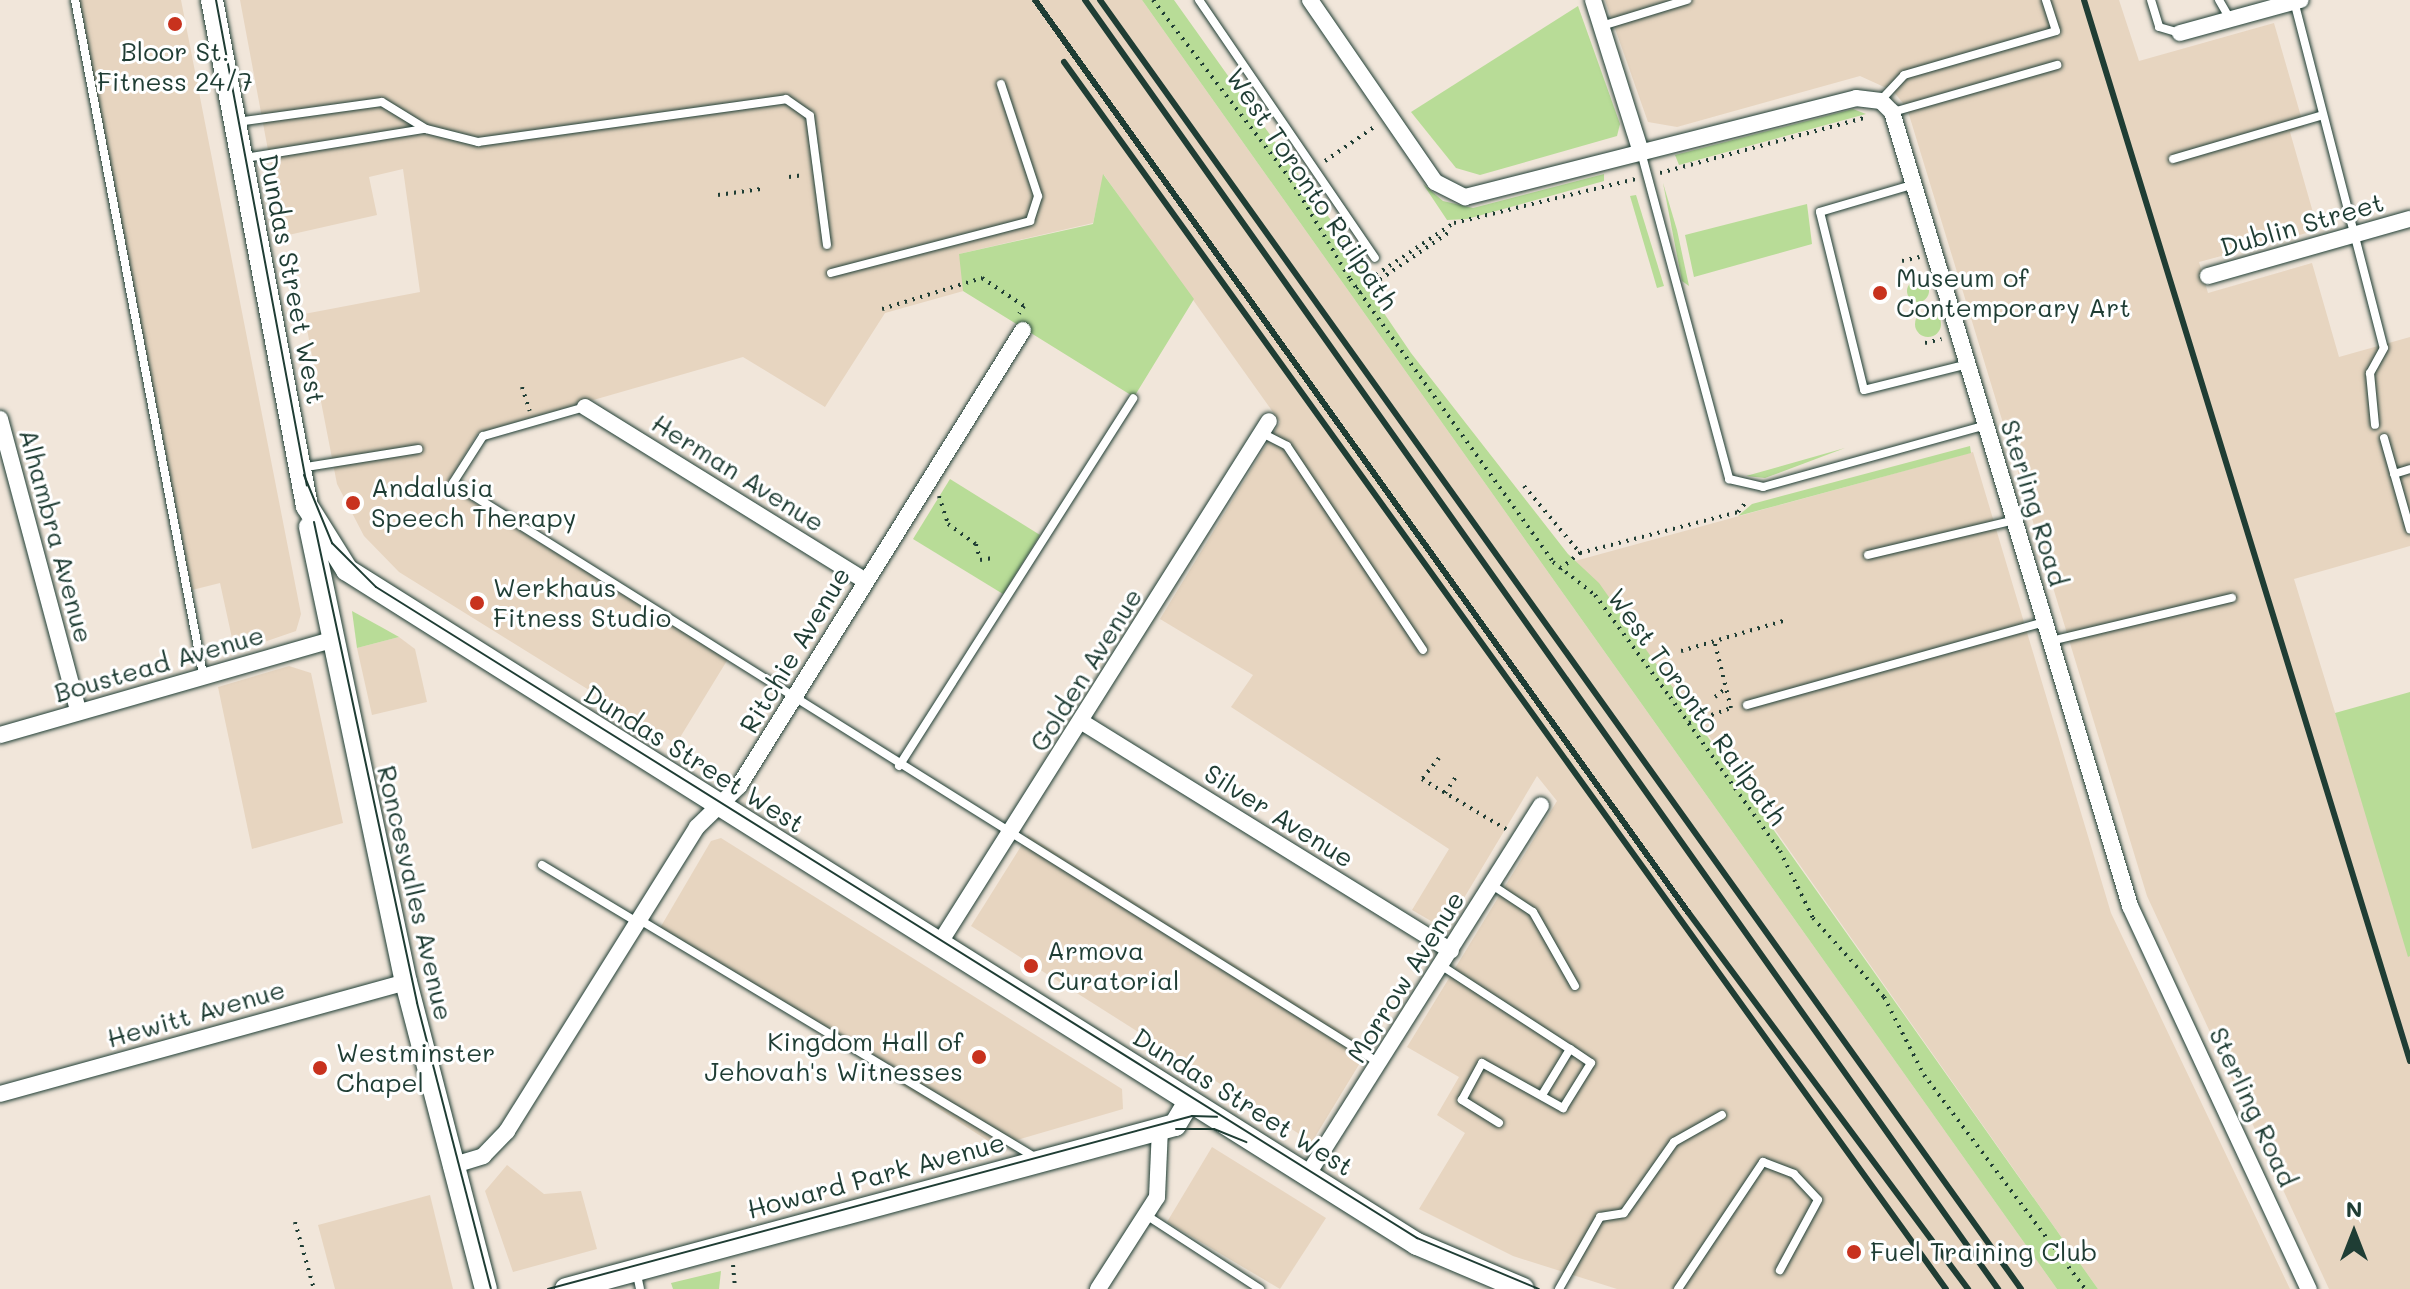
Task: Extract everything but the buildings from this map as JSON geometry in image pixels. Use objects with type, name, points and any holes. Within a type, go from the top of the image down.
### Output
[{"type":"main road","name":"Dundas Street West","points":[[212,0],[307,506],[329,549],[365,586],[1417,1244],[1498,1285],[1523,1289]]},
{"type":"main road","name":"Roncesvalles Avenue","points":[[307,506],[331,640],[406,982],[451,1166],[486,1289]]},
{"type":"main road","name":"Howard Park Avenue","points":[[566,1289],[638,1280],[1041,1161],[1175,1125],[1189,1102]]},
{"type":"street","points":[[1310,0],[1435,182],[1453,193],[1480,196],[1856,98],[1886,107]]},
{"type":"street","points":[[1593,0],[1605,25],[1641,152]]},
{"type":"street","points":[[2180,33],[2297,1]]},
{"type":"street","name":"Sterling Road","points":[[1886,107],[1915,184],[2130,906],[2309,1289]]},
{"type":"street","name":"Dublin Street","points":[[2208,276],[2410,219]]},
{"type":"street","name":"Ritchie Avenue","points":[[451,1166],[495,1148],[639,921],[717,807],[739,786],[1018,327]]},
{"type":"street","name":"Herman Avenue","points":[[585,407],[864,580]]},
{"type":"street","name":"Alhambra Avenue","points":[[0,419],[2,438],[78,711]]},
{"type":"street","name":"Golden Avenue","points":[[939,944],[1082,722],[1265,427]]},
{"type":"street","name":"Boustead Avenue","points":[[0,735],[203,674],[331,640]]},
{"type":"street","name":"Silver Avenue","points":[[1082,722],[1446,958]]},
{"type":"street","name":"Morrow Avenue","points":[[1308,1174],[1541,805]]},
{"type":"street","name":"Hewitt Avenue","points":[[0,1094],[406,982]]},
{"type":"street","points":[[1098,1289],[1159,1190],[1160,1129]]},
{"type":"lane","points":[[75,0],[203,674]]},
{"type":"lane","points":[[1199,0],[1375,258]]},
{"type":"lane","points":[[1605,25],[1653,4],[1687,0]]},
{"type":"lane","points":[[1886,107],[1904,75],[2056,31],[2046,0]]},
{"type":"lane","points":[[2151,0],[2159,27],[2180,33]]},
{"type":"lane","points":[[2219,0],[2230,20]]},
{"type":"lane","points":[[2297,1],[2320,116],[2384,348],[2370,373],[2375,425]]},
{"type":"lane","points":[[1886,107],[2057,65]]},
{"type":"lane","points":[[831,273],[1030,221],[1038,196],[1001,84]]},
{"type":"lane","points":[[234,123],[382,102],[426,129],[478,142],[794,101],[810,116],[827,245]]},
{"type":"lane","points":[[2173,159],[2320,116]]},
{"type":"lane","points":[[241,158],[426,129]]},
{"type":"lane","points":[[1641,152],[1645,177],[1722,461],[1735,483],[1763,487],[1986,425]]},
{"type":"lane","points":[[1915,184],[1820,212],[1864,390],[1968,363]]},
{"type":"lane","points":[[899,766],[1133,398]]},
{"type":"lane","points":[[585,407],[483,436],[453,483],[796,696],[899,766],[1380,1064]]},
{"type":"lane","points":[[1265,427],[1287,446],[1423,650]]},
{"type":"lane","points":[[2384,438],[2410,529]]},
{"type":"lane","points":[[299,468],[418,449]]},
{"type":"lane","points":[[2394,474],[2410,469]]},
{"type":"lane","points":[[1868,555],[2015,520]]},
{"type":"lane","points":[[2051,641],[2232,598]]},
{"type":"lane","points":[[1747,705],[2045,622]]},
{"type":"lane","points":[[542,865],[1041,1161]]},
{"type":"lane","points":[[1492,885],[1533,912],[1575,986]]},
{"type":"lane","points":[[1446,958],[1591,1063],[1563,1108],[1482,1063],[1462,1100],[1499,1123]]},
{"type":"lane","points":[[1542,1095],[1570,1049]]},
{"type":"lane","points":[[1559,1289],[1600,1217],[1624,1213],[1674,1142],[1722,1115]]},
{"type":"lane","points":[[1678,1289],[1763,1162],[1794,1174],[1818,1200],[1780,1270]]},
{"type":"lane","points":[[1146,1215],[1260,1289]]},
{"type":"path","name":"West Toronto Railpath","points":[[1153,0],[1291,180],[1358,291],[1560,569],[1595,595],[1689,723],[1780,851],[1813,918],[1884,997],[1924,1075],[2085,1289]]},
{"type":"path","points":[[1358,291],[1454,223],[1645,177],[1869,117]]},
{"type":"path","points":[[1314,169],[1379,124]]},
{"type":"path","points":[[789,177],[806,175]]},
{"type":"path","points":[[718,195],[761,189]]},
{"type":"path","points":[[1358,291],[1451,231]]},
{"type":"path","points":[[1902,261],[1921,257]]},
{"type":"path","points":[[882,309],[982,278],[1024,306],[1018,327]]},
{"type":"path","points":[[1915,308],[1933,303]]},
{"type":"path","points":[[1925,343],[1942,339]]},
{"type":"path","points":[[522,387],[530,410]]},
{"type":"path","points":[[1524,486],[1580,553]]},
{"type":"path","points":[[937,495],[948,524],[976,544],[980,560],[993,558]]},
{"type":"path","points":[[1560,569],[1580,553],[1738,512],[1746,502]]},
{"type":"path","points":[[1681,651],[1786,620]]},
{"type":"path","points":[[1689,723],[1731,708],[1714,640]]},
{"type":"path","points":[[1715,697],[1725,689]]},
{"type":"path","points":[[1439,758],[1422,779],[1509,831]]},
{"type":"path","points":[[1445,793],[1457,775]]},
{"type":"path","points":[[295,1222],[314,1289]]},
{"type":"path","points":[[732,1263],[735,1289]]},
{"type":"shaded area","points":[[78,0],[181,0],[301,614],[296,631],[235,652],[220,583],[192,590]]},
{"type":"shaded area","points":[[240,0],[1142,0],[2057,1289],[1617,1289],[1513,1256],[1419,1209],[1465,1133],[1437,1115],[1459,1077],[1407,1047],[1557,801],[1537,776],[1449,923],[1438,925],[1412,910],[1449,849],[1231,707],[1253,675],[1160,619],[1280,422],[1104,175],[1093,223],[959,254],[967,290],[885,313],[825,407],[743,357],[478,433],[446,485],[728,659],[676,744],[399,572],[364,536],[337,484],[304,314],[420,292],[403,169],[369,177],[377,215],[284,236]]},
{"type":"shaded area","points":[[1605,0],[2119,0],[2139,61],[2274,23],[2304,127],[2290,132],[2318,230],[2199,262],[2208,293],[2312,263],[2339,357],[2410,337],[2410,546],[2294,579],[2410,956],[2410,1289],[2329,1289],[2147,896],[1907,108],[1893,91],[1860,76],[1677,127],[1648,122]]},
{"type":"shaded area","points":[[1973,452],[2111,913],[2290,1289],[2098,1289],[1693,713],[1575,561]]},
{"type":"shaded area","points":[[399,637],[415,649],[427,702],[372,715],[357,648]]},
{"type":"shaded area","points":[[289,666],[311,673],[343,823],[252,849],[218,687]]},
{"type":"shaded area","points":[[1028,835],[1369,1048],[1312,1142],[971,926]]},
{"type":"shaded area","points":[[721,838],[1122,1089],[1123,1109],[996,1146],[660,928],[711,841]]},
{"type":"shaded area","points":[[1212,1147],[1326,1218],[1280,1289],[1167,1222]]},
{"type":"shaded area","points":[[507,1165],[544,1194],[581,1191],[597,1249],[513,1272],[485,1191]]},
{"type":"shaded area","points":[[430,1195],[453,1289],[335,1289],[318,1225]]},
{"type":"green space","points":[[1142,0],[1174,0],[1365,268],[1371,294],[1411,353],[1568,554],[1599,583],[2098,1289],[2057,1289]]},
{"type":"green space","points":[[1578,6],[1620,124],[1617,136],[1480,175],[1456,168],[1411,112]]},
{"type":"green space","points":[[1853,109],[1866,114],[1679,165],[1675,155]]},
{"type":"green space","points":[[1103,174],[1194,299],[1134,397],[963,291],[959,254],[1093,224]]},
{"type":"green space","points":[[1604,174],[1604,181],[1467,219],[1447,220],[1423,184],[1443,201],[1473,208]]},
{"type":"green space","points":[[1663,183],[1677,230],[1689,286],[1682,281]]},
{"type":"green space","points":[[1636,195],[1664,286],[1657,288],[1630,196]]},
{"type":"green space","points":[[1807,204],[1812,244],[1694,277],[1685,235]]},
{"type":"green space","points":[[1918,280],[1926,283],[1929,291],[1926,299],[1918,302],[1910,299],[1907,291],[1910,283]]},
{"type":"green space","points":[[1928,311],[1937,315],[1941,324],[1937,333],[1928,337],[1919,333],[1915,324],[1919,315]]},
{"type":"green space","points":[[1970,446],[1971,453],[1738,516],[1752,504]]},
{"type":"green space","points":[[1845,448],[1765,478],[1746,476]]},
{"type":"green space","points":[[950,479],[1040,535],[1003,594],[913,539]]},
{"type":"green space","points":[[352,611],[383,628],[399,637],[357,648]]},
{"type":"green space","points":[[2410,692],[2410,956],[2408,957],[2335,713]]},
{"type":"green space","points":[[721,1271],[719,1289],[673,1289],[671,1283]]},
{"type":"tram line","points":[[216,0],[307,486]]},
{"type":"tram line","points":[[304,475],[332,543],[376,587],[1417,1238],[1539,1289]]},
{"type":"tram line","points":[[314,522],[417,1003],[491,1289]]},
{"type":"tram line","points":[[548,1289],[1192,1116],[1217,1117]]},
{"type":"tram line","points":[[1176,1129],[1214,1129],[1246,1142]]},
{"type":"railway","points":[[1035,0],[1688,912],[1968,1289]]},
{"type":"railway","points":[[1085,0],[1998,1289]]},
{"type":"railway","points":[[1100,0],[2021,1289]]},
{"type":"railway","points":[[2084,0],[2410,1061]]},
{"type":"railway","points":[[1064,62],[1946,1289]]},
{"type":"place","name":"Bloor St. Fitness 24/7","points":[[175,24]]},
{"type":"place","name":"Museum of Contemporary Art","points":[[1880,293]]},
{"type":"place","name":"Andalusia Speech Therapy","points":[[353,503]]},
{"type":"place","name":"Werkhaus Fitness Studio","points":[[477,603]]},
{"type":"place","name":"Armova Curatorial","points":[[1031,966]]},
{"type":"place","name":"Kingdom Hall of Jehovah's Witnesses","points":[[979,1057]]},
{"type":"place","name":"Westminster Chapel","points":[[320,1068]]},
{"type":"place","name":"Fuel Training Club","points":[[1854,1252]]}]
